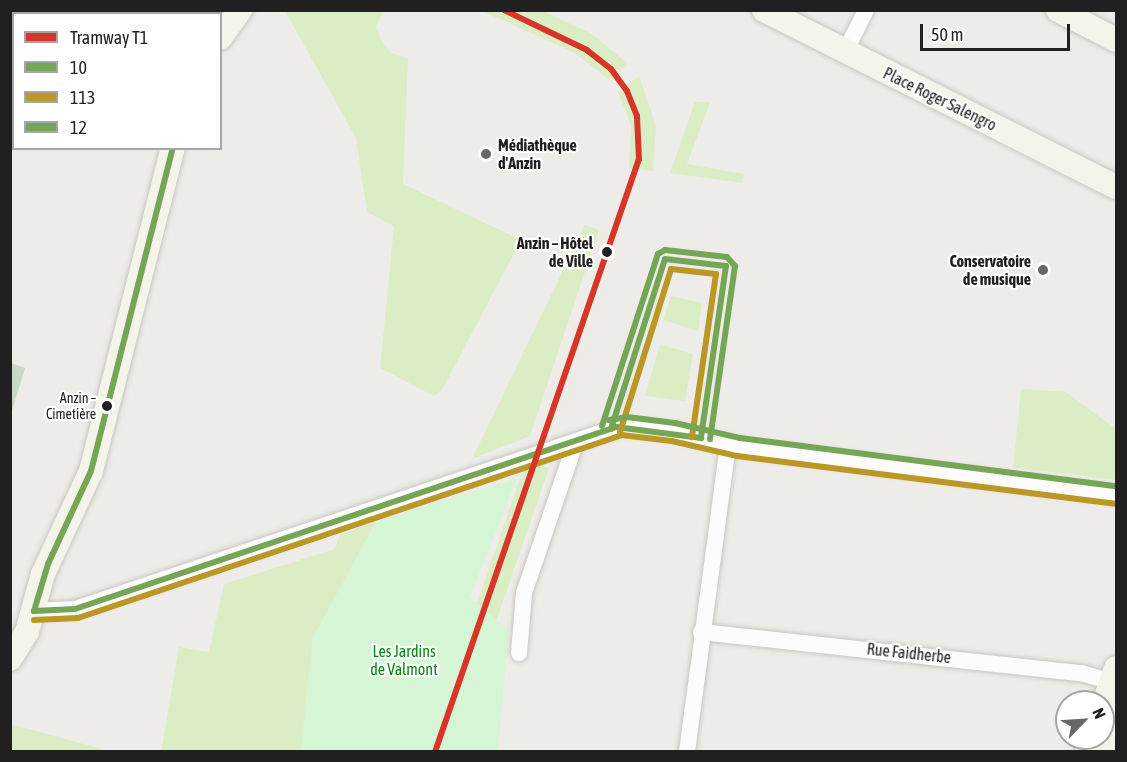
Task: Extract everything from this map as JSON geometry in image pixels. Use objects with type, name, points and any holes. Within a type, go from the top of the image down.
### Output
[{"type":"street","points":[[222,35],[240,10]]},
{"type":"street","name":"Place Roger Salengro","points":[[764,10],[1116,187]]},
{"type":"street","points":[[845,52],[866,10]]},
{"type":"street","points":[[1059,11],[1116,40]]},
{"type":"street","points":[[10,659],[34,610],[48,564],[75,511],[91,471],[172,150]]},
{"type":"street","points":[[34,610],[75,609],[576,441],[627,426],[674,432],[728,446],[1116,495]]},
{"type":"street","points":[[519,653],[524,593],[576,441]]},
{"type":"street","points":[[687,752],[701,632],[728,446]]},
{"type":"street","name":"Rue Faidherbe","points":[[701,632],[1115,678]]},
{"type":"street","points":[[1105,752],[1116,720]]},
{"type":"green space","points":[[285,11],[383,11],[376,27],[382,42],[390,52],[408,59],[403,184],[521,240],[442,390],[434,396],[380,368],[394,226],[367,212],[356,138]]},
{"type":"green space","points":[[482,11],[543,11],[592,34],[628,64],[609,80],[575,53]]},
{"type":"green space","points":[[639,76],[656,125],[653,171],[629,168],[631,125],[618,92]]},
{"type":"green space","points":[[695,102],[710,102],[687,164],[744,174],[743,183],[670,173]]},
{"type":"green space","points":[[585,225],[599,230],[530,436],[472,459]]},
{"type":"green space","points":[[671,296],[702,303],[698,331],[663,320]]},
{"type":"green space","points":[[660,344],[693,354],[685,401],[645,396]]},
{"type":"green space","points":[[10,363],[25,368],[11,414]]},
{"type":"green space","points":[[1021,389],[1066,392],[1116,429],[1116,480],[1013,467]]},
{"type":"green space","points":[[526,460],[549,468],[458,732],[435,724]]},
{"type":"green space","name":"Les Jardins de Valmont","points":[[517,478],[470,597],[509,630],[498,751],[301,751],[313,638],[376,522]]},
{"type":"green space","points":[[376,522],[313,638],[301,751],[161,752],[179,647],[209,652],[224,584],[335,549],[340,535]]},
{"type":"green space","points":[[11,724],[109,751],[11,751]]},
{"type":"tram line","name":"T1","points":[[435,752],[639,159],[637,116],[627,91],[611,69],[587,50],[504,10]]},
{"type":"transit line","name":"10","points":[[34,611],[48,564],[91,471],[172,150]]},
{"type":"transit line","name":"12","points":[[602,426],[658,254],[665,250],[727,257],[735,266],[710,439]]},
{"type":"transit line","name":"10","points":[[611,429],[665,259],[726,266],[701,438]]},
{"type":"transit line","name":"113","points":[[620,432],[671,269],[716,274],[692,437]]},
{"type":"transit line","name":"12","points":[[609,420],[627,417],[675,423],[740,438],[1116,486]]},
{"type":"transit line","name":"10","points":[[34,611],[75,609],[616,427],[701,438]]},
{"type":"transit line","name":"113","points":[[34,620],[78,618],[622,435],[672,441],[737,456],[1115,504]]},
{"type":"place","name":"Médiathèque d'Anzin","points":[[486,154]]},
{"type":"place","name":"Anzin – Hôtel de Ville","points":[[607,252]]},
{"type":"place","name":"Conservatoire de musique","points":[[1043,270]]},
{"type":"place","name":"Anzin – Cimetière","points":[[107,406]]}]
